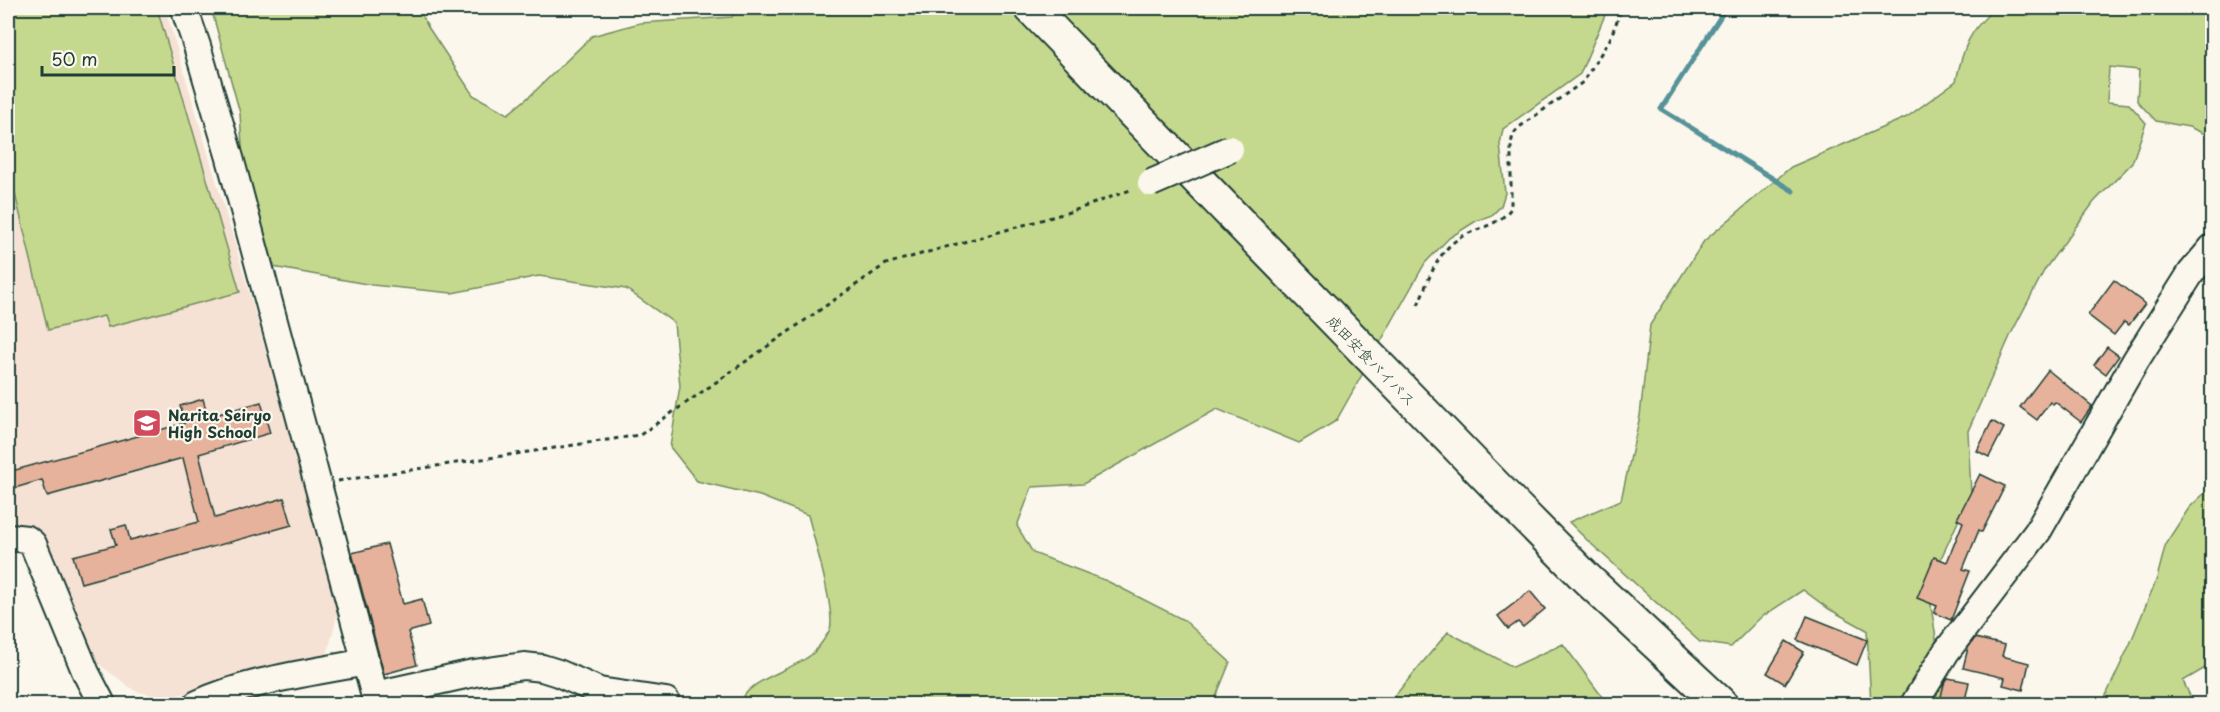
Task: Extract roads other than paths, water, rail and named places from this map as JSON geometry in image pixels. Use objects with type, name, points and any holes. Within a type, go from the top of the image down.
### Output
[{"type":"main road","name":"成田安食バイパス","points":[[1031,8],[1524,515],[1721,705]]},
{"type":"street","points":[[184,8],[230,158],[376,700],[474,673],[524,666],[558,673],[599,691],[666,701]]},
{"type":"street","points":[[1151,183],[1230,149]]},
{"type":"street","points":[[1914,705],[1946,652],[2038,531],[2136,360],[2192,273],[2212,248]]},
{"type":"street","points":[[8,537],[27,539],[33,544],[86,673],[102,705]]},
{"type":"street","points":[[197,705],[215,696],[261,682],[366,662]]},
{"type":"waterway","points":[[1726,8],[1661,109],[1793,191]]},
{"type":"place","name":"Narita Seiryo High School","points":[[147,423]]}]
